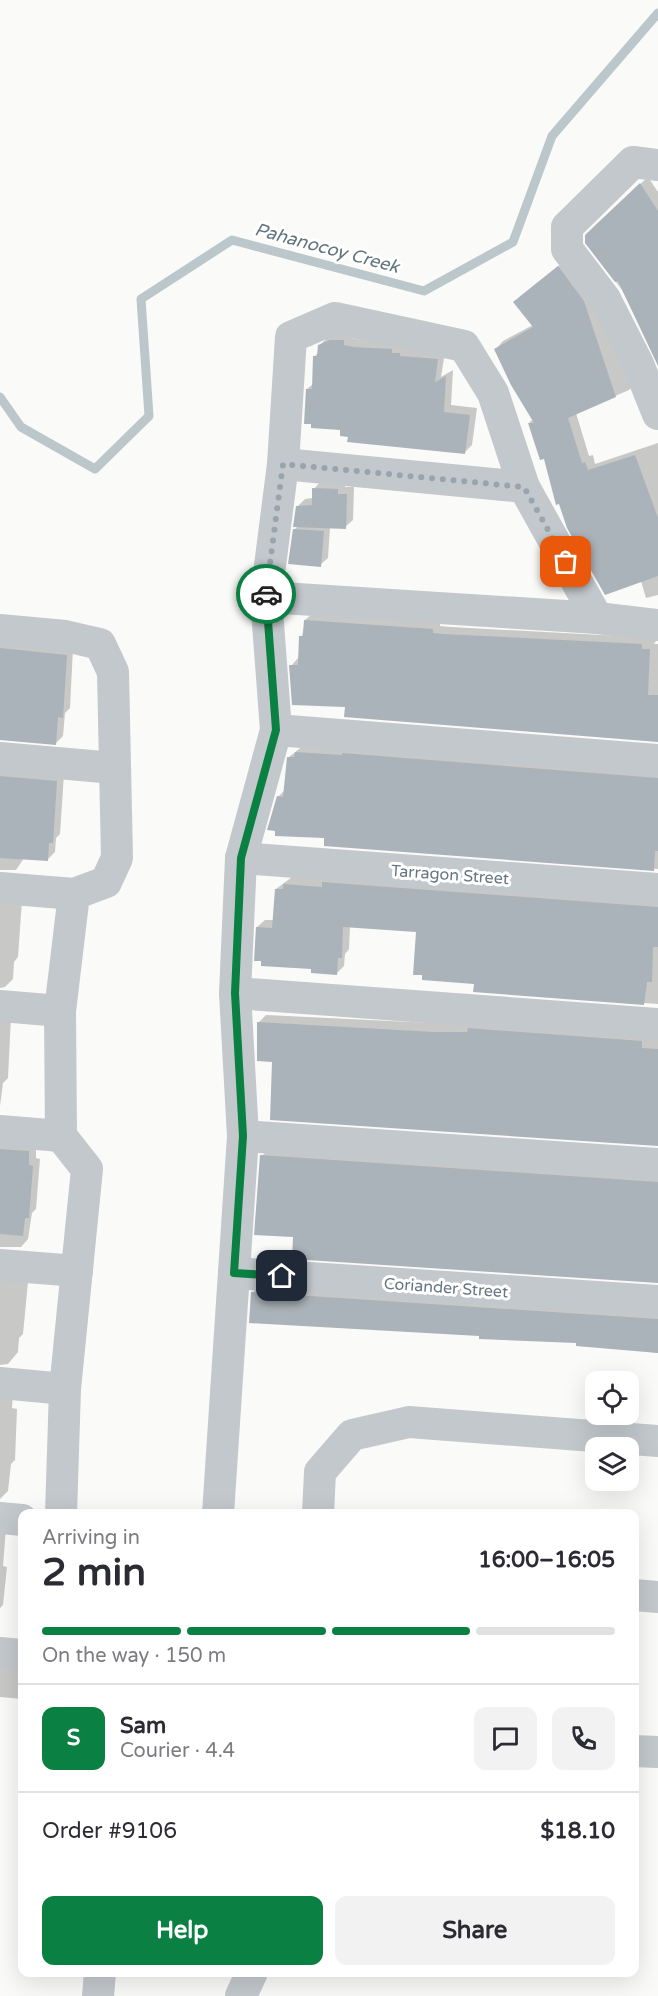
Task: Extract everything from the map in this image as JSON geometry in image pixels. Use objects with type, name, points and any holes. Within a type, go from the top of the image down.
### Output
[{"type":"street","points":[[658,165],[633,162],[567,227],[567,249],[605,298],[638,364],[658,414]]},
{"type":"street","points":[[218,1509],[243,1136],[235,993],[241,858],[276,730],[266,597],[283,464],[291,337],[335,318],[464,346],[493,393],[524,487],[597,618]]},
{"type":"street","points":[[283,464],[524,487]]},
{"type":"street","points":[[266,597],[597,618],[658,625]]},
{"type":"street","points":[[0,630],[65,636],[100,644],[113,672],[117,858],[106,882],[74,894],[0,888]]},
{"type":"street","points":[[276,730],[658,760]]},
{"type":"street","points":[[0,758],[114,768]]},
{"type":"street","name":"Tarragon Street","points":[[241,858],[658,890]]},
{"type":"street","points":[[61,1509],[65,1389],[87,1169],[61,1136],[60,1011],[74,894]]},
{"type":"street","points":[[235,993],[658,1024]]},
{"type":"street","points":[[0,1006],[60,1011]]},
{"type":"street","points":[[0,1131],[61,1136]]},
{"type":"street","points":[[243,1136],[658,1164]]},
{"type":"street","points":[[0,1265],[77,1271]]},
{"type":"street","name":"Coriander Street","points":[[234,1273],[658,1300]]},
{"type":"street","points":[[0,1383],[65,1389]]},
{"type":"street","points":[[318,1509],[320,1472],[352,1435],[409,1422],[658,1441]]},
{"type":"street","points":[[0,1518],[18,1520]]},
{"type":"street","points":[[639,1595],[658,1597]]},
{"type":"street","points":[[0,1653],[18,1655]]},
{"type":"street","points":[[639,1751],[658,1752]]},
{"type":"street","points":[[98,1996],[100,1977]]},
{"type":"street","points":[[241,1996],[250,1977]]},
{"type":"building","points":[[640,183],[658,211],[658,366],[618,281],[615,282],[585,243],[585,235]]},
{"type":"building","points":[[558,266],[584,301],[616,397],[568,418],[582,463],[585,462],[588,470],[635,455],[658,518],[658,576],[605,595],[567,528],[559,504],[556,505],[544,459],[540,460],[528,423],[534,423],[511,385],[494,349],[533,327],[513,302]]},
{"type":"building","points":[[330,340],[344,340],[344,345],[353,347],[392,349],[392,353],[400,353],[400,356],[438,359],[435,382],[446,376],[444,412],[470,415],[465,454],[347,442],[348,437],[340,436],[340,430],[311,428],[311,424],[304,424],[306,389],[312,389],[313,356],[317,356],[318,345]]},
{"type":"building","points":[[312,488],[338,489],[338,494],[347,494],[346,529],[293,527],[296,506],[312,505]]},
{"type":"building","points":[[293,529],[324,531],[321,567],[288,564]]},
{"type":"building","points":[[304,620],[433,629],[433,633],[443,634],[642,644],[642,649],[650,649],[648,695],[658,695],[658,742],[344,717],[345,707],[292,705],[289,665],[298,665],[299,636],[303,636]]},
{"type":"building","points":[[0,648],[67,655],[63,718],[58,717],[56,745],[0,740]]},
{"type":"building","points":[[295,752],[342,755],[342,753],[658,778],[658,851],[655,851],[654,871],[324,846],[324,838],[275,836],[275,831],[267,830],[277,796],[283,797],[287,757],[294,757]]},
{"type":"building","points":[[0,776],[57,781],[53,843],[49,843],[48,861],[0,858]]},
{"type":"building","points":[[322,882],[658,907],[658,947],[653,947],[652,982],[647,982],[644,1005],[473,992],[474,984],[422,980],[422,975],[413,975],[416,932],[343,927],[342,958],[338,958],[337,975],[311,973],[311,969],[261,966],[261,961],[254,961],[256,927],[272,928],[275,889],[283,889],[283,884],[322,887]]},
{"type":"building","points":[[257,1022],[434,1032],[467,1032],[468,1028],[642,1041],[642,1048],[658,1049],[658,1146],[270,1120],[272,1062],[257,1061]]},
{"type":"building","points":[[0,1149],[29,1151],[29,1165],[33,1166],[29,1218],[25,1218],[23,1236],[0,1234]]},
{"type":"building","points":[[260,1155],[658,1182],[658,1283],[292,1259],[293,1237],[254,1235]]},
{"type":"building","points":[[251,1292],[658,1319],[658,1353],[576,1346],[576,1343],[479,1339],[479,1336],[249,1323]]},
{"type":"waterway","name":"Pahanocoy Creek","points":[[0,397],[21,427],[95,469],[149,416],[141,299],[232,240],[424,291],[513,242],[552,136],[658,13]]},
{"type":"way so far","points":[[266,594],[283,464],[524,487],[566,562]]},
{"type":"route","points":[[266,594],[276,730],[241,858],[235,993],[243,1136],[234,1273],[282,1276]]}]
